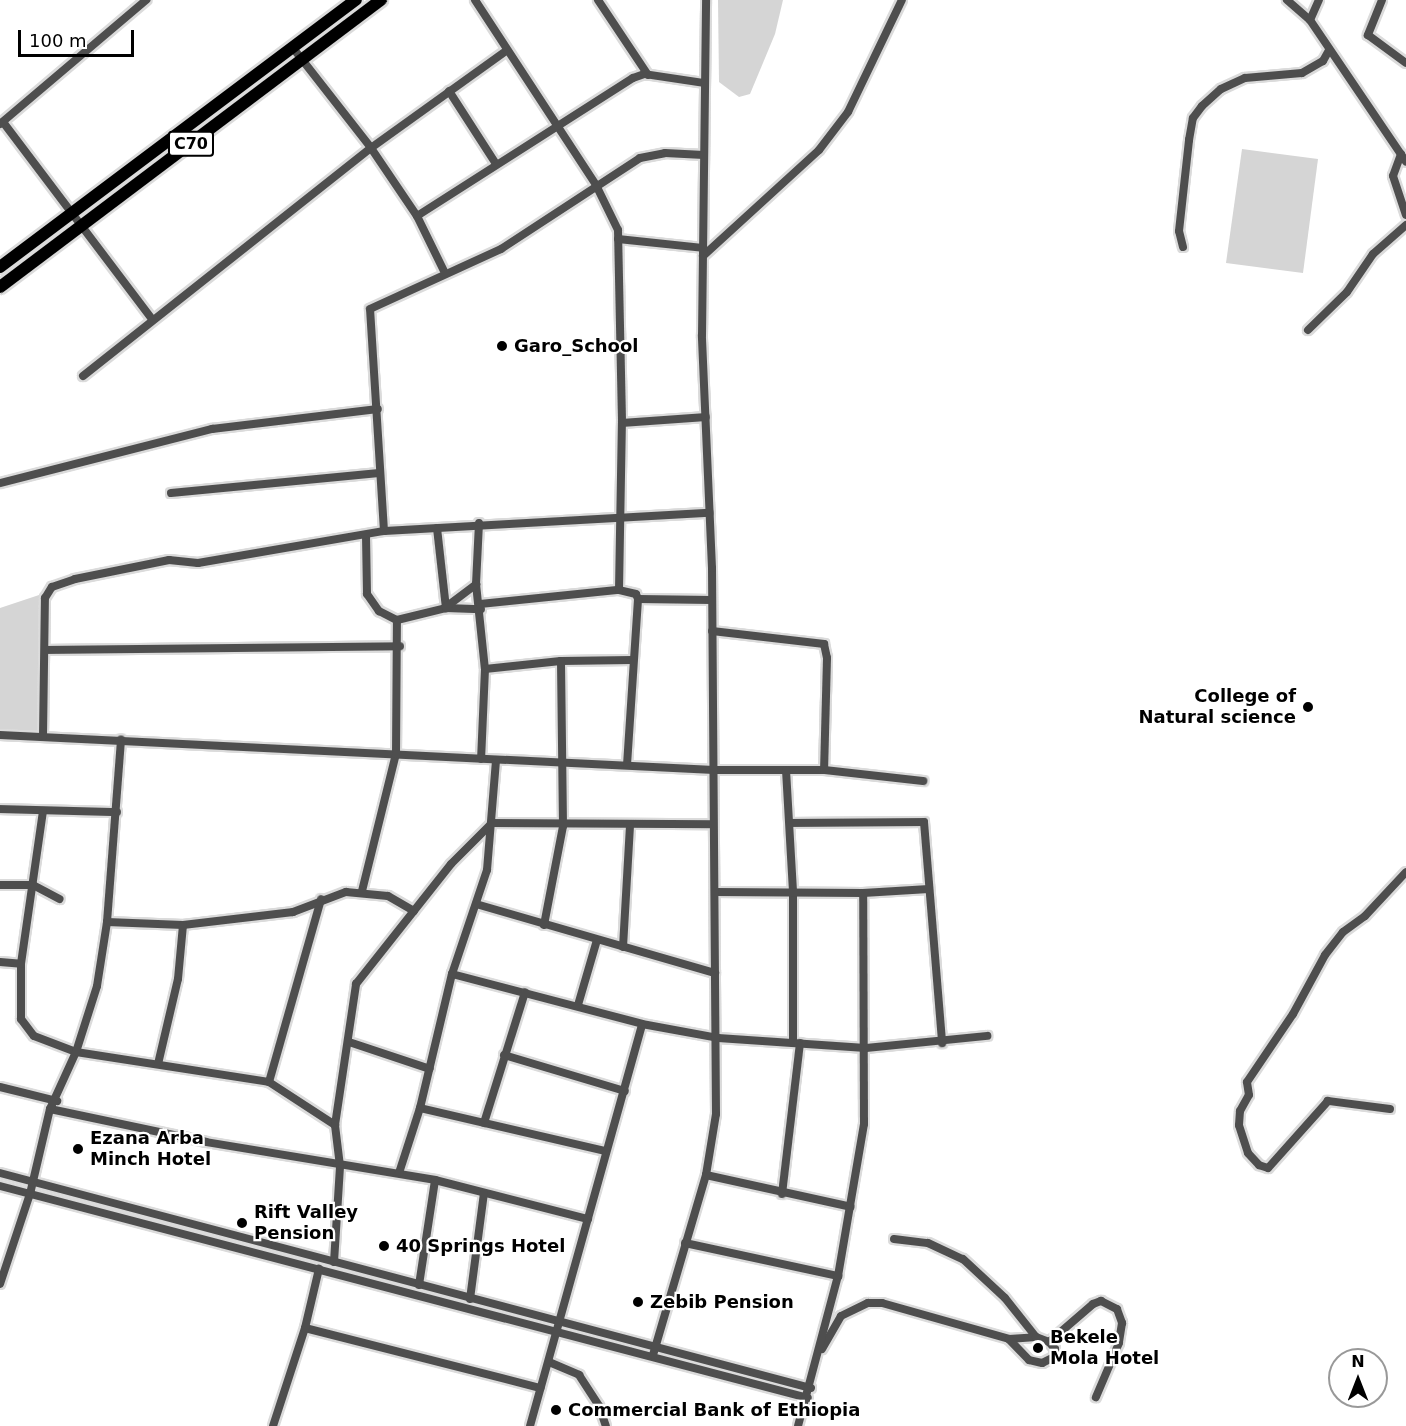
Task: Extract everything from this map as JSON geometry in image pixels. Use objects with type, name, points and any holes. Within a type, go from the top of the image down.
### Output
[{"type":"highway","name":"C70","points":[[0,267],[356,0]]},
{"type":"highway","name":"C70","points":[[0,287],[381,0]]},
{"type":"street","points":[[146,0],[1,123],[153,320]]},
{"type":"street","points":[[475,0],[506,51],[596,185],[618,239],[622,423],[618,517],[619,590]]},
{"type":"street","points":[[598,0],[648,75]]},
{"type":"street","points":[[653,1355],[706,1174],[716,1114],[718,1038],[712,824],[714,770],[712,600],[703,252],[706,0]]},
{"type":"street","points":[[618,239],[703,252],[736,230],[819,150],[848,112],[902,0]]},
{"type":"street","points":[[1287,0],[1310,20],[1403,158],[1393,176],[1406,215]]},
{"type":"street","points":[[1310,20],[1319,0]]},
{"type":"street","points":[[1382,0],[1368,36],[1406,63]]},
{"type":"street","points":[[293,48],[371,148],[417,216],[444,271]]},
{"type":"street","points":[[1183,247],[1179,231],[1188,140],[1193,118],[1202,106],[1221,89],[1245,78],[1302,73],[1323,60],[1329,50]]},
{"type":"street","points":[[83,376],[371,148],[506,51]]},
{"type":"street","points":[[417,216],[633,78],[648,75],[704,83]]},
{"type":"street","points":[[449,92],[496,164]]},
{"type":"street","points":[[384,531],[370,309],[444,271],[472,264],[501,249],[596,185],[653,154],[704,155]]},
{"type":"street","points":[[1308,330],[1347,292],[1373,254],[1406,225]]},
{"type":"street","points":[[0,483],[212,429],[378,409]]},
{"type":"street","points":[[622,423],[706,417]]},
{"type":"street","points":[[171,494],[379,473]]},
{"type":"street","points":[[43,736],[45,598],[52,587],[75,579],[169,560],[198,563],[366,536],[384,531],[478,523],[710,513]]},
{"type":"street","points":[[478,523],[476,584],[481,606],[484,669],[481,759]]},
{"type":"street","points":[[437,528],[446,608]]},
{"type":"street","points":[[366,536],[367,594],[379,610],[397,620],[446,608],[619,590],[636,594],[638,599],[632,660],[627,765]]},
{"type":"street","points":[[446,608],[476,584]]},
{"type":"street","points":[[638,599],[712,600]]},
{"type":"street","points":[[362,891],[396,754],[400,646],[397,620]]},
{"type":"street","points":[[712,631],[824,644],[827,658],[824,770]]},
{"type":"street","points":[[46,650],[400,646]]},
{"type":"street","points":[[484,669],[561,661],[632,660]]},
{"type":"street","points":[[544,925],[563,826],[561,661]]},
{"type":"street","points":[[0,735],[714,770],[824,770],[923,781]]},
{"type":"street","points":[[0,1284],[30,1194],[50,1109],[57,1101],[76,1052],[97,986],[107,922],[121,740]]},
{"type":"street","points":[[399,1173],[420,1108],[452,974],[487,870],[496,760]]},
{"type":"street","points":[[782,1194],[796,1043],[793,893],[786,770]]},
{"type":"street","points":[[0,809],[117,812]]},
{"type":"street","points":[[43,811],[21,964],[21,1019],[34,1036],[76,1052],[269,1083],[335,1125]]},
{"type":"street","points":[[790,823],[924,822],[942,1043]]},
{"type":"street","points":[[334,1262],[340,1166],[335,1125],[359,978],[451,864],[492,823],[563,826],[712,824]]},
{"type":"street","points":[[623,947],[630,825]]},
{"type":"street","points":[[1390,1109],[1328,1101],[1268,1168],[1259,1165],[1248,1153],[1239,1125],[1240,1111],[1249,1095],[1247,1082],[1293,1014],[1325,955],[1343,932],[1365,916],[1406,872]]},
{"type":"street","points":[[0,885],[33,885],[59,899]]},
{"type":"street","points":[[715,892],[863,893],[929,889]]},
{"type":"street","points":[[107,922],[183,925],[293,912],[321,899],[362,891],[388,896],[414,911]]},
{"type":"street","points":[[798,1426],[811,1388],[816,1359],[838,1276],[864,1124],[866,1048],[863,893]]},
{"type":"street","points":[[269,1083],[321,899]]},
{"type":"street","points":[[476,904],[715,973]]},
{"type":"street","points":[[158,1064],[178,979],[183,925]]},
{"type":"street","points":[[579,1005],[597,940]]},
{"type":"street","points":[[0,962],[21,964]]},
{"type":"street","points":[[452,974],[579,1005],[642,1024],[718,1038],[866,1048],[942,1043],[987,1036]]},
{"type":"street","points":[[484,1123],[525,992]]},
{"type":"street","points":[[530,1426],[560,1327],[605,1151],[625,1091],[642,1024]]},
{"type":"street","points":[[349,1042],[430,1069]]},
{"type":"street","points":[[504,1054],[625,1091]]},
{"type":"street","points":[[0,1087],[57,1101]]},
{"type":"street","points":[[420,1108],[605,1151]]},
{"type":"street","points":[[50,1109],[340,1166],[435,1180],[588,1219]]},
{"type":"street","points":[[0,1173],[470,1299],[653,1355],[808,1398]]},
{"type":"street","points":[[706,1174],[782,1194],[851,1207]]},
{"type":"street","points":[[418,1285],[435,1180]]},
{"type":"street","points":[[0,1186],[319,1269],[560,1327],[655,1346],[811,1388]]},
{"type":"street","points":[[470,1299],[484,1193]]},
{"type":"street","points":[[894,1239],[928,1243],[963,1259],[1005,1298],[1036,1337]]},
{"type":"street","points":[[685,1243],[838,1276]]},
{"type":"street","points":[[273,1426],[305,1328],[319,1269]]},
{"type":"street","points":[[1049,1342],[1093,1304],[1101,1301],[1117,1308],[1122,1323],[1119,1343],[1096,1397]]},
{"type":"street","points":[[816,1359],[841,1316],[868,1303],[936,1316],[1009,1339],[1036,1337],[1049,1342],[1055,1349],[1054,1357],[1042,1363],[1029,1360],[1009,1339]]},
{"type":"street","points":[[305,1328],[540,1388]]},
{"type":"street","points":[[549,1362],[579,1375],[599,1406],[606,1426]]},
{"type":"shaded area","points":[[718,0],[783,0],[775,34],[750,94],[739,97],[719,82]]},
{"type":"shaded area","points":[[1242,149],[1318,159],[1303,273],[1226,263]]},
{"type":"shaded area","points":[[42,594],[49,609],[41,736],[0,735],[0,608]]},
{"type":"place","name":"Garo_School","points":[[502,346]]},
{"type":"place","name":"College of Natural science","points":[[1308,707]]},
{"type":"place","name":"Ezana Arba Minch Hotel","points":[[78,1149]]},
{"type":"place","name":"Rift Valley Pension","points":[[242,1223]]},
{"type":"place","name":"40 Springs Hotel","points":[[384,1246]]},
{"type":"place","name":"Zebib Pension","points":[[638,1302]]},
{"type":"place","name":"Bekele Mola Hotel","points":[[1038,1348]]},
{"type":"place","name":"Commercial Bank of Ethiopia","points":[[556,1410]]}]
